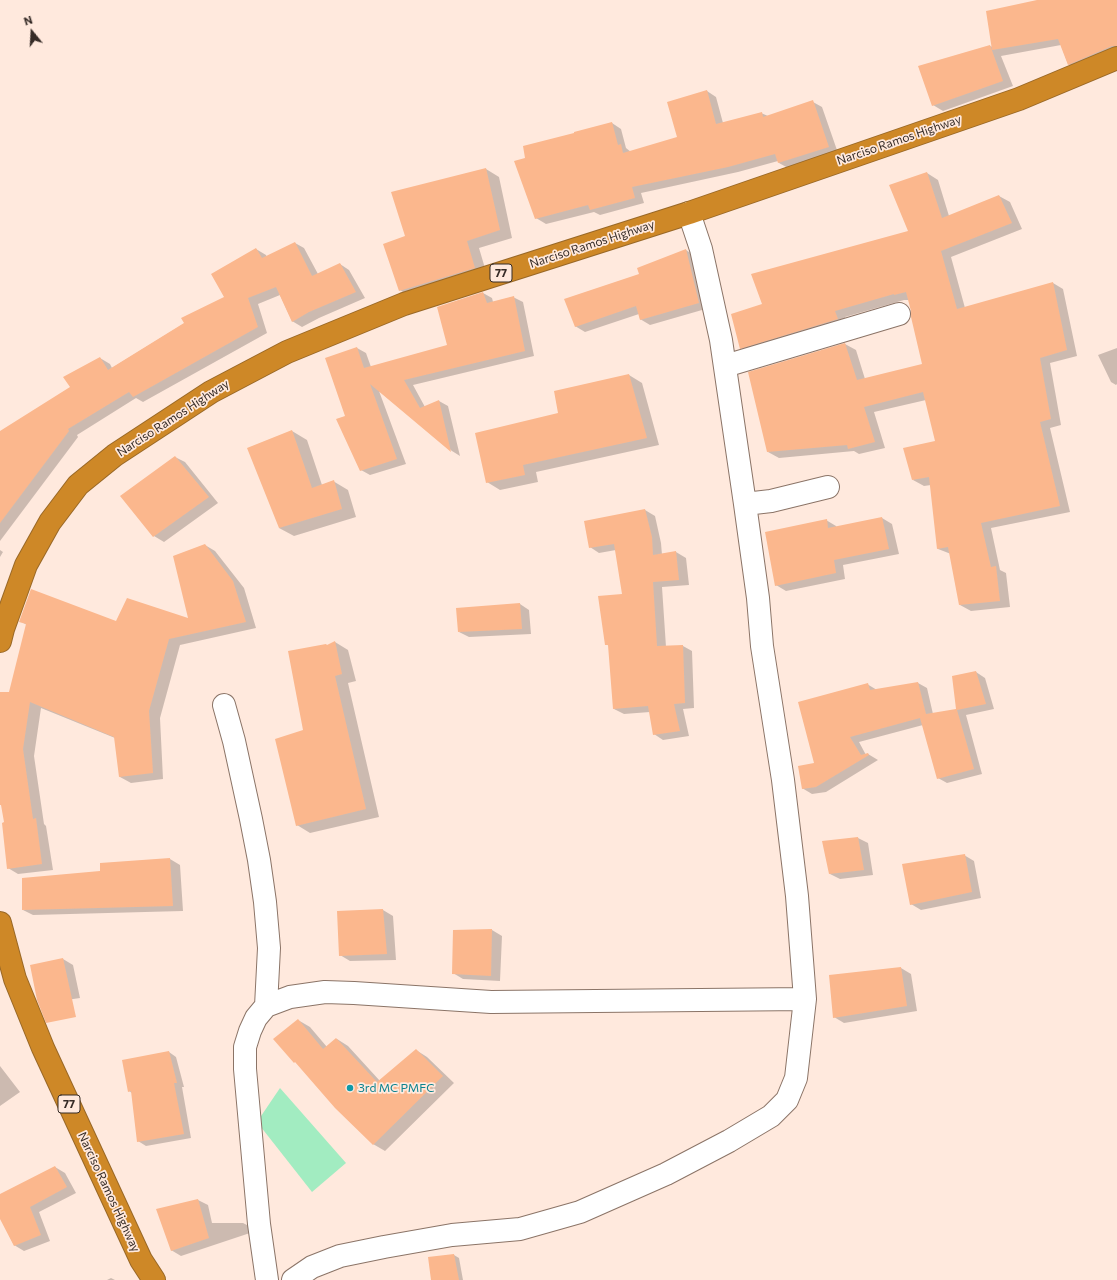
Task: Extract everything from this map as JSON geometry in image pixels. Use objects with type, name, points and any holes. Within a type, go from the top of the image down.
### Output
[{"type":"highway","name":"Narciso Ramos Highway","points":[[0,641],[26,565],[50,522],[78,485],[115,455],[212,392],[287,352],[404,304],[688,213],[1019,99],[1117,58]]},
{"type":"highway","name":"Narciso Ramos Highway","points":[[0,922],[15,979],[43,1048],[141,1260],[154,1280]]},
{"type":"street","points":[[293,1280],[312,1267],[340,1256],[452,1235],[520,1229],[580,1212],[666,1174],[729,1141],[771,1116],[787,1100],[796,1078],[805,999],[797,896],[783,780],[762,646],[758,598],[725,366],[713,299],[701,249],[688,213]]},
{"type":"street","points":[[725,366],[899,314]]},
{"type":"street","points":[[745,504],[771,501],[828,487]]},
{"type":"street","points":[[224,704],[234,741],[251,819],[264,895],[269,948],[266,1006]]},
{"type":"street","points":[[267,1280],[259,1224],[245,1069],[245,1047],[250,1031],[256,1018],[266,1006],[290,997],[325,992],[519,1003],[805,999]]},
{"type":"green space","points":[[280,1088],[346,1163],[312,1192],[257,1122]]},
{"type":"building","points":[[1037,0],[1117,0],[1117,46],[1112,46],[1068,65],[1058,39],[992,50],[986,11]]},
{"type":"building","points":[[990,45],[1003,81],[932,106],[918,66]]},
{"type":"building","points":[[707,90],[716,124],[762,112],[763,117],[813,100],[829,147],[778,163],[775,154],[728,167],[632,187],[635,198],[590,210],[588,205],[535,219],[514,161],[525,158],[523,146],[612,122],[618,145],[621,144],[623,153],[677,137],[667,102]]},
{"type":"building","points":[[486,168],[500,230],[467,241],[475,268],[399,291],[383,244],[405,236],[391,192]]},
{"type":"building","points":[[927,172],[942,218],[999,195],[1012,223],[941,251],[957,309],[1053,282],[1067,350],[1040,358],[1051,419],[1040,422],[1060,506],[981,523],[991,567],[996,566],[1000,601],[959,605],[948,547],[937,549],[929,477],[912,480],[903,448],[935,441],[923,392],[864,407],[875,442],[848,449],[847,445],[767,452],[748,372],[845,343],[857,380],[922,364],[906,292],[835,311],[838,319],[740,349],[731,314],[762,304],[751,274],[908,231],[889,185]]},
{"type":"building","points":[[295,242],[312,276],[340,263],[356,292],[309,312],[292,322],[276,287],[248,298],[258,327],[133,397],[129,392],[68,429],[69,431],[0,523],[0,431],[70,387],[63,377],[100,357],[108,370],[184,323],[181,318],[224,297],[211,274],[256,248],[262,258]]},
{"type":"building","points":[[686,249],[699,303],[640,320],[636,306],[575,327],[564,299],[639,274],[637,268]]},
{"type":"building","points":[[483,292],[487,303],[514,296],[525,351],[404,380],[420,408],[439,400],[451,452],[370,384],[397,459],[360,471],[336,419],[345,416],[325,358],[357,347],[364,368],[447,345],[437,307]]},
{"type":"building","points":[[629,374],[647,438],[523,465],[525,475],[486,483],[475,433],[558,413],[554,391]]},
{"type":"building","points":[[292,430],[312,488],[334,480],[342,509],[279,528],[247,448]]},
{"type":"building","points":[[175,456],[209,497],[153,537],[120,496]]},
{"type":"building","points":[[645,509],[652,537],[653,555],[676,551],[679,580],[653,582],[657,646],[683,645],[685,703],[674,704],[680,731],[653,735],[648,706],[613,709],[608,645],[605,645],[598,596],[622,594],[614,544],[589,548],[584,521]]},
{"type":"building","points":[[882,517],[889,549],[834,560],[836,573],[775,586],[765,532],[827,519],[828,528]]},
{"type":"building","points":[[205,544],[233,581],[246,622],[169,639],[149,711],[153,773],[119,777],[114,737],[30,702],[23,749],[33,819],[36,818],[42,864],[7,869],[2,823],[4,822],[0,805],[0,692],[9,692],[26,624],[19,622],[31,589],[116,621],[127,598],[188,618],[173,556]]},
{"type":"building","points":[[520,603],[522,629],[458,632],[456,608]]},
{"type":"building","points":[[335,641],[342,674],[335,676],[366,809],[296,826],[275,739],[303,730],[288,651],[327,645]]},
{"type":"building","points":[[976,671],[986,704],[957,710],[974,769],[937,779],[920,718],[850,737],[861,755],[868,753],[869,755],[816,787],[802,789],[798,766],[814,763],[798,702],[868,683],[870,690],[918,682],[926,714],[956,709],[952,676]]},
{"type":"building","points":[[858,837],[864,870],[829,874],[822,841]]},
{"type":"building","points":[[965,854],[972,892],[910,905],[902,864]]},
{"type":"building","points":[[170,858],[173,906],[22,910],[22,878],[100,871],[100,863]]},
{"type":"building","points":[[383,909],[387,954],[339,956],[337,911]]},
{"type":"building","points":[[492,929],[491,976],[452,974],[453,930]]},
{"type":"building","points":[[63,958],[76,1017],[46,1023],[37,1000],[30,965]]},
{"type":"building","points":[[901,967],[907,1006],[833,1018],[829,975]]},
{"type":"building","points":[[298,1019],[323,1049],[336,1038],[377,1082],[416,1049],[443,1076],[373,1145],[335,1108],[273,1039]]},
{"type":"building","points":[[169,1051],[177,1083],[174,1083],[184,1134],[137,1142],[131,1091],[128,1092],[122,1060]]},
{"type":"building","points":[[55,1166],[67,1187],[30,1207],[41,1235],[14,1246],[0,1219],[0,1194]]},
{"type":"building","points":[[198,1199],[209,1238],[171,1251],[156,1209]]},
{"type":"building","points":[[454,1254],[459,1280],[431,1280],[428,1257]]},
{"type":"place","name":"3rd MC PMFC","points":[[350,1088]]}]
